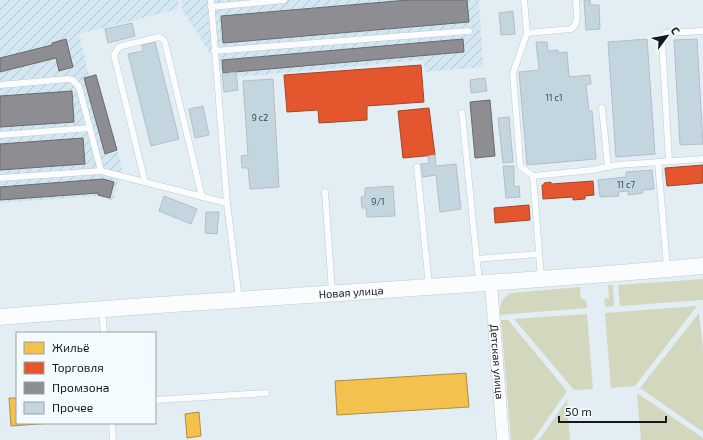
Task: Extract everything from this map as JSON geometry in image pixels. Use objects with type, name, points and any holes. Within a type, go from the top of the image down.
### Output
[{"type":"street","name":"Новая улица","points":[[0,317],[541,279],[703,266]]},
{"type":"street","name":"Детская улица","points":[[485,283],[503,440]]},
{"type":"lane","points":[[239,300],[228,204],[211,3],[284,0]]},
{"type":"lane","points":[[524,0],[527,33],[513,73],[521,167],[532,176],[592,170],[618,165],[703,159]]},
{"type":"lane","points":[[527,33],[571,29],[574,27],[577,20],[576,0]]},
{"type":"lane","points":[[214,52],[469,31]]},
{"type":"lane","points":[[669,161],[662,41],[666,33],[703,31]]},
{"type":"lane","points":[[145,182],[114,55],[118,48],[122,46],[159,37],[164,40],[166,44],[202,197]]},
{"type":"lane","points":[[0,85],[68,79],[73,80],[79,88],[101,171]]},
{"type":"lane","points":[[602,108],[608,167]]},
{"type":"lane","points":[[462,113],[476,259],[485,283]]},
{"type":"lane","points":[[0,135],[90,128]]},
{"type":"lane","points":[[658,162],[667,269]]},
{"type":"lane","points":[[417,167],[429,287]]},
{"type":"lane","points":[[0,178],[101,171],[228,204]]},
{"type":"lane","points":[[532,176],[541,279]]},
{"type":"lane","points":[[325,192],[332,293]]},
{"type":"lane","points":[[476,259],[539,254]]},
{"type":"lane","points":[[102,309],[104,332]]},
{"type":"lane","points":[[156,400],[266,393]]},
{"type":"lane","points":[[112,424],[113,440]]},
{"type":"shaded area","points":[[0,0],[178,0],[178,9],[79,34],[89,75],[96,73],[122,167],[113,201],[95,196],[0,203]]},
{"type":"shaded area","points":[[181,0],[479,0],[483,67],[425,72],[423,60],[238,77],[237,72],[223,73],[182,10]]},
{"type":"green space","points":[[703,279],[703,300],[620,306],[618,285]]},
{"type":"green space","points":[[608,285],[613,285],[614,306],[605,307],[604,299],[609,298]]},
{"type":"green space","points":[[580,287],[581,299],[586,300],[587,308],[500,315],[502,302],[505,297],[511,293]]},
{"type":"green space","points":[[697,306],[635,386],[611,388],[605,313]]},
{"type":"green space","points":[[699,313],[703,348],[703,432],[640,388]]},
{"type":"green space","points":[[587,314],[593,389],[574,390],[514,319]]},
{"type":"green space","points":[[501,320],[508,320],[567,391],[533,440],[511,440]]},
{"type":"green space","points":[[637,393],[703,438],[703,440],[641,440]]},
{"type":"green space","points":[[567,400],[570,440],[539,440]]},
{"type":"building: Жильё","points":[[466,373],[469,407],[337,415],[335,381]]},
{"type":"building: Жильё","points":[[9,398],[16,398],[16,424],[38,424],[11,426]]},
{"type":"building: Жильё","points":[[199,412],[201,436],[187,438],[185,414]]},
{"type":"building: Торговля","points":[[421,65],[424,102],[367,106],[367,120],[319,123],[318,110],[287,112],[284,75]]},
{"type":"building: Торговля","points":[[429,108],[435,155],[403,158],[398,111]]},
{"type":"building: Торговля","points":[[703,165],[703,183],[667,186],[665,168]]},
{"type":"building: Торговля","points":[[593,181],[594,195],[585,196],[585,199],[573,200],[573,197],[543,199],[542,185],[544,185],[544,183],[551,182],[551,184]]},
{"type":"building: Торговля","points":[[529,205],[530,220],[495,223],[494,208]]},
{"type":"building: Промзона","points":[[408,0],[467,0],[469,22],[223,43],[221,16]]},
{"type":"building: Промзона","points":[[66,39],[73,67],[59,71],[56,58],[0,72],[0,58],[52,45],[52,43]]},
{"type":"building: Промзона","points":[[463,39],[464,52],[223,73],[222,60]]},
{"type":"building: Промзона","points":[[96,75],[117,150],[105,154],[84,78]]},
{"type":"building: Промзона","points":[[72,91],[74,122],[0,127],[0,96]]},
{"type":"building: Промзона","points":[[490,100],[495,156],[475,158],[470,102]]},
{"type":"building: Промзона","points":[[83,138],[85,164],[0,170],[0,144]]},
{"type":"building: Промзона","points":[[103,179],[114,182],[110,198],[98,195],[98,193],[0,200],[0,187]]},
{"type":"building: Прочее","points":[[584,0],[590,0],[590,5],[599,5],[600,29],[586,30]]},
{"type":"building: Прочее","points":[[513,11],[515,34],[501,35],[499,13]]},
{"type":"building: Прочее","points":[[132,23],[135,36],[108,43],[105,29]]},
{"type":"building: Прочее","points":[[647,39],[655,154],[616,157],[608,42]]},
{"type":"building: Прочее","points":[[697,39],[703,144],[680,145],[674,40]]},
{"type":"building: Прочее","points":[[155,42],[179,139],[151,146],[128,54],[143,51],[142,45]]},
{"type":"building: Прочее","points":[[536,42],[547,42],[548,51],[558,50],[558,53],[567,52],[569,77],[590,75],[591,84],[586,85],[589,111],[592,111],[596,159],[527,165],[519,72],[539,70]]},
{"type":"building: Прочее","points":[[236,72],[238,90],[224,92],[222,74]]},
{"type":"building: Прочее","points":[[485,78],[487,91],[471,93],[470,80]]},
{"type":"building: Прочее","points":[[273,79],[279,187],[250,189],[248,168],[242,168],[241,156],[248,155],[243,81]]},
{"type":"building: Прочее","points":[[203,106],[209,135],[195,138],[189,109]]},
{"type":"building: Прочее","points":[[509,117],[513,162],[503,163],[498,118]]},
{"type":"building: Прочее","points":[[435,155],[436,166],[456,164],[461,209],[440,212],[436,175],[423,177],[421,164],[429,163],[428,156]]},
{"type":"building: Прочее","points":[[503,166],[514,166],[514,187],[519,186],[520,197],[506,198]]},
{"type":"building: Прочее","points":[[652,170],[654,189],[643,190],[643,193],[628,195],[628,191],[618,192],[619,196],[600,197],[598,180],[626,177],[626,172]]},
{"type":"building: Прочее","points":[[393,186],[395,216],[367,217],[366,208],[362,208],[361,197],[365,196],[365,188]]},
{"type":"building: Прочее","points":[[164,196],[197,209],[191,224],[159,211]]},
{"type":"building: Прочее","points":[[206,212],[219,212],[217,234],[205,233]]}]
